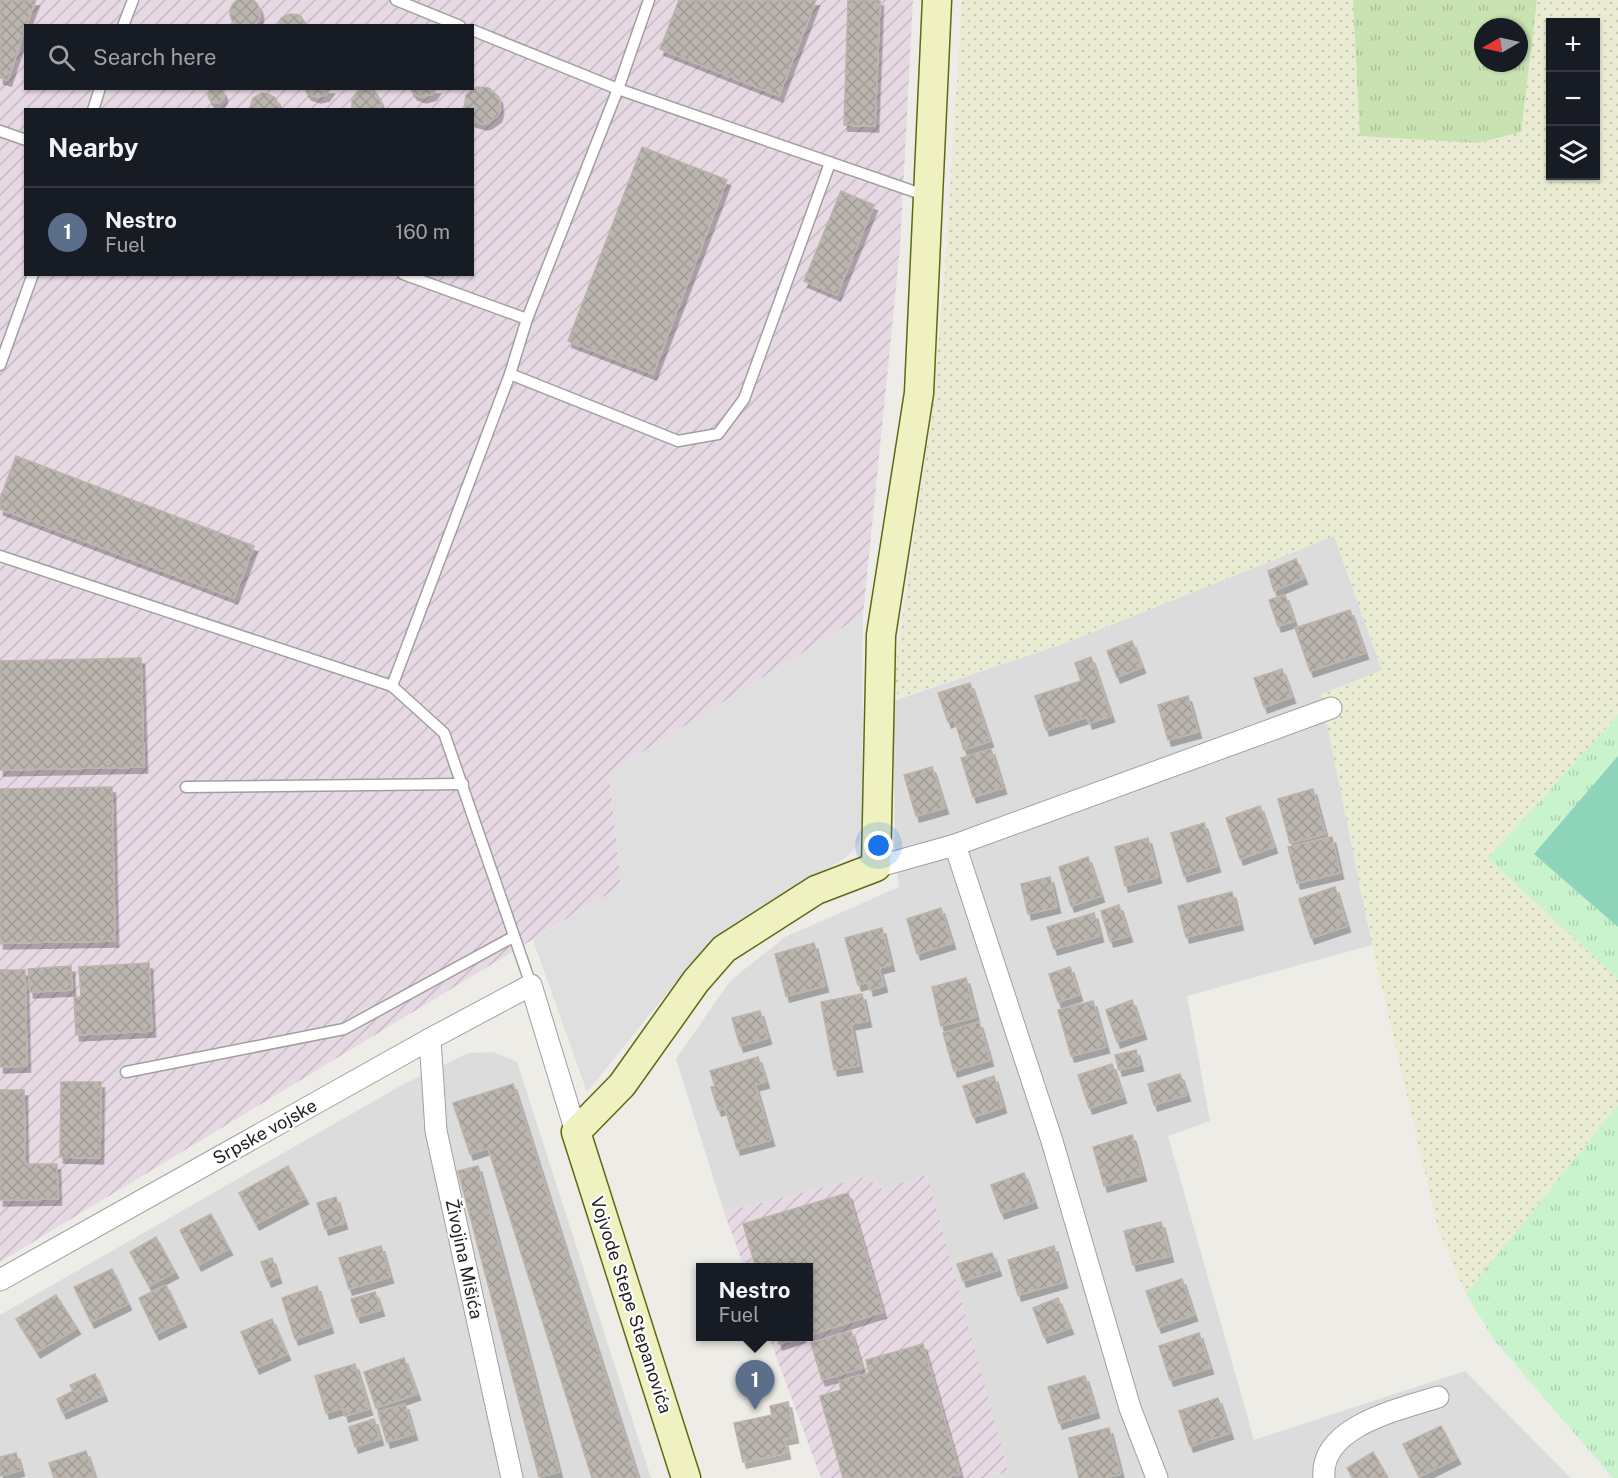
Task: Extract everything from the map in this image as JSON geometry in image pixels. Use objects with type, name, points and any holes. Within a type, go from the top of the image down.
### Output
[{"type":"street","points":[[876,867],[881,635],[918,393],[938,0]]},
{"type":"street","points":[[531,985],[576,1132],[622,1084],[696,981],[724,949],[816,890],[876,867],[955,845],[1331,708]]},
{"type":"street","points":[[955,845],[1052,1141],[1130,1408],[1157,1478]]},
{"type":"street","name":"Srpske vojske","points":[[0,1280],[430,1039],[531,985]]},
{"type":"street","name":"Živojina Mišića","points":[[430,1039],[436,1131],[512,1478]]},
{"type":"street","name":"Vojvode Stepe Stepanovića","points":[[576,1132],[686,1478]]},
{"type":"street","points":[[1323,1478],[1326,1457],[1334,1443],[1365,1421],[1438,1397]]},
{"type":"lane","points":[[124,24],[133,0]]},
{"type":"lane","points":[[396,0],[455,24]]},
{"type":"lane","points":[[392,686],[510,374],[527,319],[618,88],[649,0]]},
{"type":"lane","points":[[474,31],[618,88],[927,196]]},
{"type":"lane","points":[[94,108],[99,90]]},
{"type":"lane","points":[[0,130],[24,139]]},
{"type":"lane","points":[[510,374],[678,441],[718,434],[744,399],[830,163]]},
{"type":"lane","points":[[0,365],[32,276]]},
{"type":"lane","points":[[409,276],[527,319]]},
{"type":"lane","points":[[0,556],[392,686],[444,733],[531,985]]},
{"type":"lane","points":[[186,787],[463,784]]},
{"type":"lane","points":[[126,1072],[344,1029],[513,937]]},
{"type":"shaded area","points":[[0,0],[913,0],[900,248],[863,615],[609,773],[621,886],[0,1262]]},
{"type":"shaded area","points":[[1334,536],[1382,670],[1321,695],[1372,945],[1187,996],[1210,1121],[1168,1136],[1254,1440],[1465,1371],[1571,1478],[987,1478],[1008,1471],[882,1189],[865,1177],[724,1212],[676,1059],[730,981],[785,937],[899,887],[895,849],[893,701],[1063,644]]},
{"type":"shaded area","points":[[863,615],[862,824],[859,844],[845,858],[723,931],[685,971],[587,1092],[533,940],[621,886],[609,773]]},
{"type":"shaded area","points":[[493,1052],[517,1062],[651,1478],[0,1478],[0,1315],[402,1085],[468,1053]]},
{"type":"shaded area","points":[[927,1175],[1008,1471],[987,1478],[821,1478],[770,1341],[813,1341],[813,1263],[743,1263],[724,1212],[865,1177],[882,1189]]},
{"type":"green space","points":[[962,0],[1618,0],[1618,715],[1489,858],[1618,979],[1618,1105],[1466,1294],[1438,1228],[1372,945],[1321,694],[1382,670],[1334,536],[1063,644],[898,698],[894,678],[932,412],[944,285]]},
{"type":"green space","points":[[1353,0],[1537,0],[1521,132],[1477,143],[1360,136]]},
{"type":"green space","points":[[1618,715],[1618,979],[1488,858]]},
{"type":"green space","points":[[1618,756],[1618,927],[1534,854]]},
{"type":"green space","points":[[1618,1105],[1618,1478],[1613,1478],[1495,1341],[1466,1294]]},
{"type":"building","points":[[239,-1],[251,-1],[259,7],[259,19],[254,24],[236,24],[231,19],[231,7]]},
{"type":"building","points":[[0,0],[36,0],[27,24],[24,24],[24,32],[8,80],[0,78]]},
{"type":"building","points":[[679,0],[816,0],[779,96],[660,49]]},
{"type":"building","points":[[848,0],[880,0],[875,126],[844,125]]},
{"type":"building","points":[[290,14],[300,15],[306,24],[279,24],[281,18]]},
{"type":"building","points":[[477,87],[489,88],[499,97],[498,116],[488,123],[474,122],[474,108],[464,108],[466,95]]},
{"type":"building","points":[[210,90],[222,90],[222,101],[216,103],[210,101],[208,95]]},
{"type":"building","points":[[305,90],[330,90],[326,95],[317,97],[308,94]]},
{"type":"building","points":[[359,90],[374,91],[381,103],[380,108],[352,108],[352,98]]},
{"type":"building","points":[[411,90],[436,90],[433,94],[423,97],[414,94]]},
{"type":"building","points":[[262,93],[268,94],[276,98],[279,108],[250,108],[253,98]]},
{"type":"building","points":[[642,147],[727,180],[653,374],[568,341]]},
{"type":"building","points":[[841,191],[874,205],[837,295],[804,281]]},
{"type":"building","points":[[16,456],[254,546],[234,598],[0,509],[0,499]]},
{"type":"building","points":[[1296,559],[1304,578],[1274,591],[1268,571]]},
{"type":"building","points":[[1285,595],[1294,621],[1278,626],[1269,600]]},
{"type":"building","points":[[1350,610],[1365,653],[1310,671],[1295,628]]},
{"type":"building","points":[[1132,641],[1142,667],[1117,677],[1107,651]]},
{"type":"building","points":[[1091,657],[1111,716],[1089,723],[1087,717],[1046,730],[1035,696],[1081,681],[1075,663]]},
{"type":"building","points":[[141,658],[144,767],[0,770],[0,661]]},
{"type":"building","points":[[1282,669],[1292,697],[1264,707],[1254,678]]},
{"type":"building","points":[[970,683],[990,741],[964,750],[954,719],[948,722],[938,693]]},
{"type":"building","points":[[1188,696],[1198,732],[1168,740],[1158,705]]},
{"type":"building","points":[[991,749],[1003,788],[973,797],[961,758]]},
{"type":"building","points":[[932,767],[945,808],[916,816],[904,775]]},
{"type":"building","points":[[112,787],[115,941],[0,943],[0,789]]},
{"type":"building","points":[[1313,789],[1325,834],[1290,843],[1278,799]]},
{"type":"building","points":[[1260,806],[1274,847],[1240,859],[1226,818]]},
{"type":"building","points":[[1204,823],[1217,866],[1184,876],[1171,833]]},
{"type":"building","points":[[1332,837],[1340,873],[1297,883],[1288,847]]},
{"type":"building","points":[[1148,838],[1158,877],[1125,886],[1115,847]]},
{"type":"building","points":[[1088,857],[1101,896],[1071,906],[1059,867]]},
{"type":"building","points":[[1050,877],[1057,907],[1028,914],[1021,884]]},
{"type":"building","points":[[1335,887],[1347,926],[1311,938],[1299,899]]},
{"type":"building","points":[[1232,892],[1240,924],[1186,937],[1178,906]]},
{"type":"building","points":[[1119,905],[1129,936],[1110,941],[1101,911]]},
{"type":"building","points":[[941,908],[952,943],[917,954],[907,919]]},
{"type":"building","points":[[1094,913],[1100,936],[1054,949],[1047,927]]},
{"type":"building","points":[[882,928],[891,965],[879,968],[884,986],[870,990],[868,982],[858,985],[845,938]]},
{"type":"building","points":[[814,943],[825,986],[786,996],[775,954]]},
{"type":"building","points":[[149,963],[152,1031],[76,1035],[74,997],[81,997],[79,967]]},
{"type":"building","points":[[71,966],[72,990],[30,992],[28,969]]},
{"type":"building","points":[[1070,967],[1079,995],[1058,1002],[1049,974]]},
{"type":"building","points":[[0,970],[25,970],[27,1066],[0,1067]]},
{"type":"building","points":[[966,978],[976,1017],[941,1026],[932,987]]},
{"type":"building","points":[[862,994],[868,1021],[851,1024],[859,1066],[834,1070],[821,1002]]},
{"type":"building","points":[[1132,1000],[1143,1033],[1117,1042],[1106,1010]]},
{"type":"building","points":[[1093,1001],[1106,1047],[1071,1056],[1058,1010]]},
{"type":"building","points":[[760,1011],[768,1038],[740,1046],[732,1018]]},
{"type":"building","points":[[979,1022],[990,1060],[954,1071],[943,1033]]},
{"type":"building","points":[[1136,1050],[1140,1065],[1119,1070],[1115,1055]]},
{"type":"building","points":[[758,1057],[766,1082],[755,1085],[771,1140],[737,1149],[725,1108],[718,1110],[711,1087],[715,1086],[710,1071]]},
{"type":"building","points":[[1112,1064],[1123,1097],[1089,1108],[1078,1075]]},
{"type":"building","points":[[1180,1074],[1187,1095],[1154,1105],[1148,1084]]},
{"type":"building","points":[[994,1076],[1003,1107],[973,1117],[963,1086]]},
{"type":"building","points":[[61,1082],[101,1082],[100,1158],[60,1157]]},
{"type":"building","points":[[513,1084],[638,1478],[592,1478],[488,1148],[470,1154],[453,1103]]},
{"type":"building","points":[[0,1090],[24,1090],[25,1164],[57,1164],[58,1199],[0,1200]]},
{"type":"building","points":[[1132,1135],[1143,1175],[1104,1186],[1093,1147]]},
{"type":"building","points":[[288,1166],[305,1198],[256,1224],[239,1193]]},
{"type":"building","points":[[478,1166],[559,1472],[539,1477],[458,1171]]},
{"type":"building","points":[[1024,1173],[1034,1202],[1001,1213],[991,1185]]},
{"type":"building","points":[[848,1193],[883,1312],[813,1334],[813,1263],[755,1263],[743,1224]]},
{"type":"building","points":[[336,1197],[344,1223],[325,1229],[317,1203]]},
{"type":"building","points":[[211,1214],[229,1249],[198,1265],[180,1230]]},
{"type":"building","points":[[1161,1222],[1170,1256],[1133,1265],[1124,1231]]},
{"type":"building","points":[[156,1237],[175,1272],[149,1286],[130,1252]]},
{"type":"building","points":[[381,1246],[390,1277],[349,1289],[339,1258]]},
{"type":"building","points":[[1054,1246],[1064,1282],[1018,1295],[1008,1260]]},
{"type":"building","points":[[992,1253],[998,1270],[963,1281],[957,1264]]},
{"type":"building","points":[[272,1258],[278,1277],[268,1281],[261,1262]]},
{"type":"building","points":[[112,1269],[128,1304],[91,1322],[74,1287]]},
{"type":"building","points":[[1182,1279],[1194,1315],[1158,1327],[1146,1291]]},
{"type":"building","points":[[166,1285],[183,1321],[156,1334],[139,1298]]},
{"type":"building","points":[[317,1286],[330,1327],[295,1339],[282,1298]]},
{"type":"building","points":[[375,1292],[381,1310],[357,1317],[351,1299]]},
{"type":"building","points":[[56,1295],[77,1328],[37,1352],[16,1319]]},
{"type":"building","points":[[1058,1298],[1070,1328],[1044,1337],[1033,1308]]},
{"type":"building","points":[[272,1319],[287,1354],[256,1368],[241,1332]]},
{"type":"building","points":[[851,1331],[862,1368],[822,1380],[811,1343]]},
{"type":"building","points":[[1199,1333],[1210,1368],[1170,1380],[1159,1346]]},
{"type":"building","points":[[923,1344],[960,1474],[945,1478],[843,1478],[820,1396],[841,1390],[839,1381],[869,1373],[866,1360]]},
{"type":"building","points":[[404,1358],[417,1394],[376,1408],[364,1372]]},
{"type":"building","points":[[355,1364],[369,1409],[345,1416],[343,1408],[326,1413],[315,1376]]},
{"type":"building","points":[[95,1374],[104,1395],[63,1413],[57,1399],[73,1391],[70,1385]]},
{"type":"building","points":[[1085,1376],[1096,1412],[1059,1423],[1048,1387]]},
{"type":"building","points":[[1218,1398],[1230,1433],[1190,1446],[1179,1411]]},
{"type":"building","points":[[788,1402],[795,1437],[784,1439],[787,1453],[743,1462],[734,1423],[772,1415],[770,1406]]},
{"type":"building","points":[[405,1404],[414,1434],[387,1442],[378,1412]]},
{"type":"building","points":[[374,1419],[380,1439],[355,1447],[349,1427]]},
{"type":"building","points":[[1441,1426],[1457,1458],[1419,1477],[1403,1444]]},
{"type":"building","points":[[1109,1428],[1121,1474],[1105,1478],[1079,1478],[1069,1438]]},
{"type":"building","points":[[86,1451],[95,1478],[54,1478],[49,1463]]},
{"type":"building","points":[[1373,1452],[1388,1478],[1353,1478],[1347,1468]]},
{"type":"building","points":[[16,1453],[21,1470],[0,1476],[0,1457]]},
{"type":"place","name":"Nestro","points":[[755,1410]]}]
